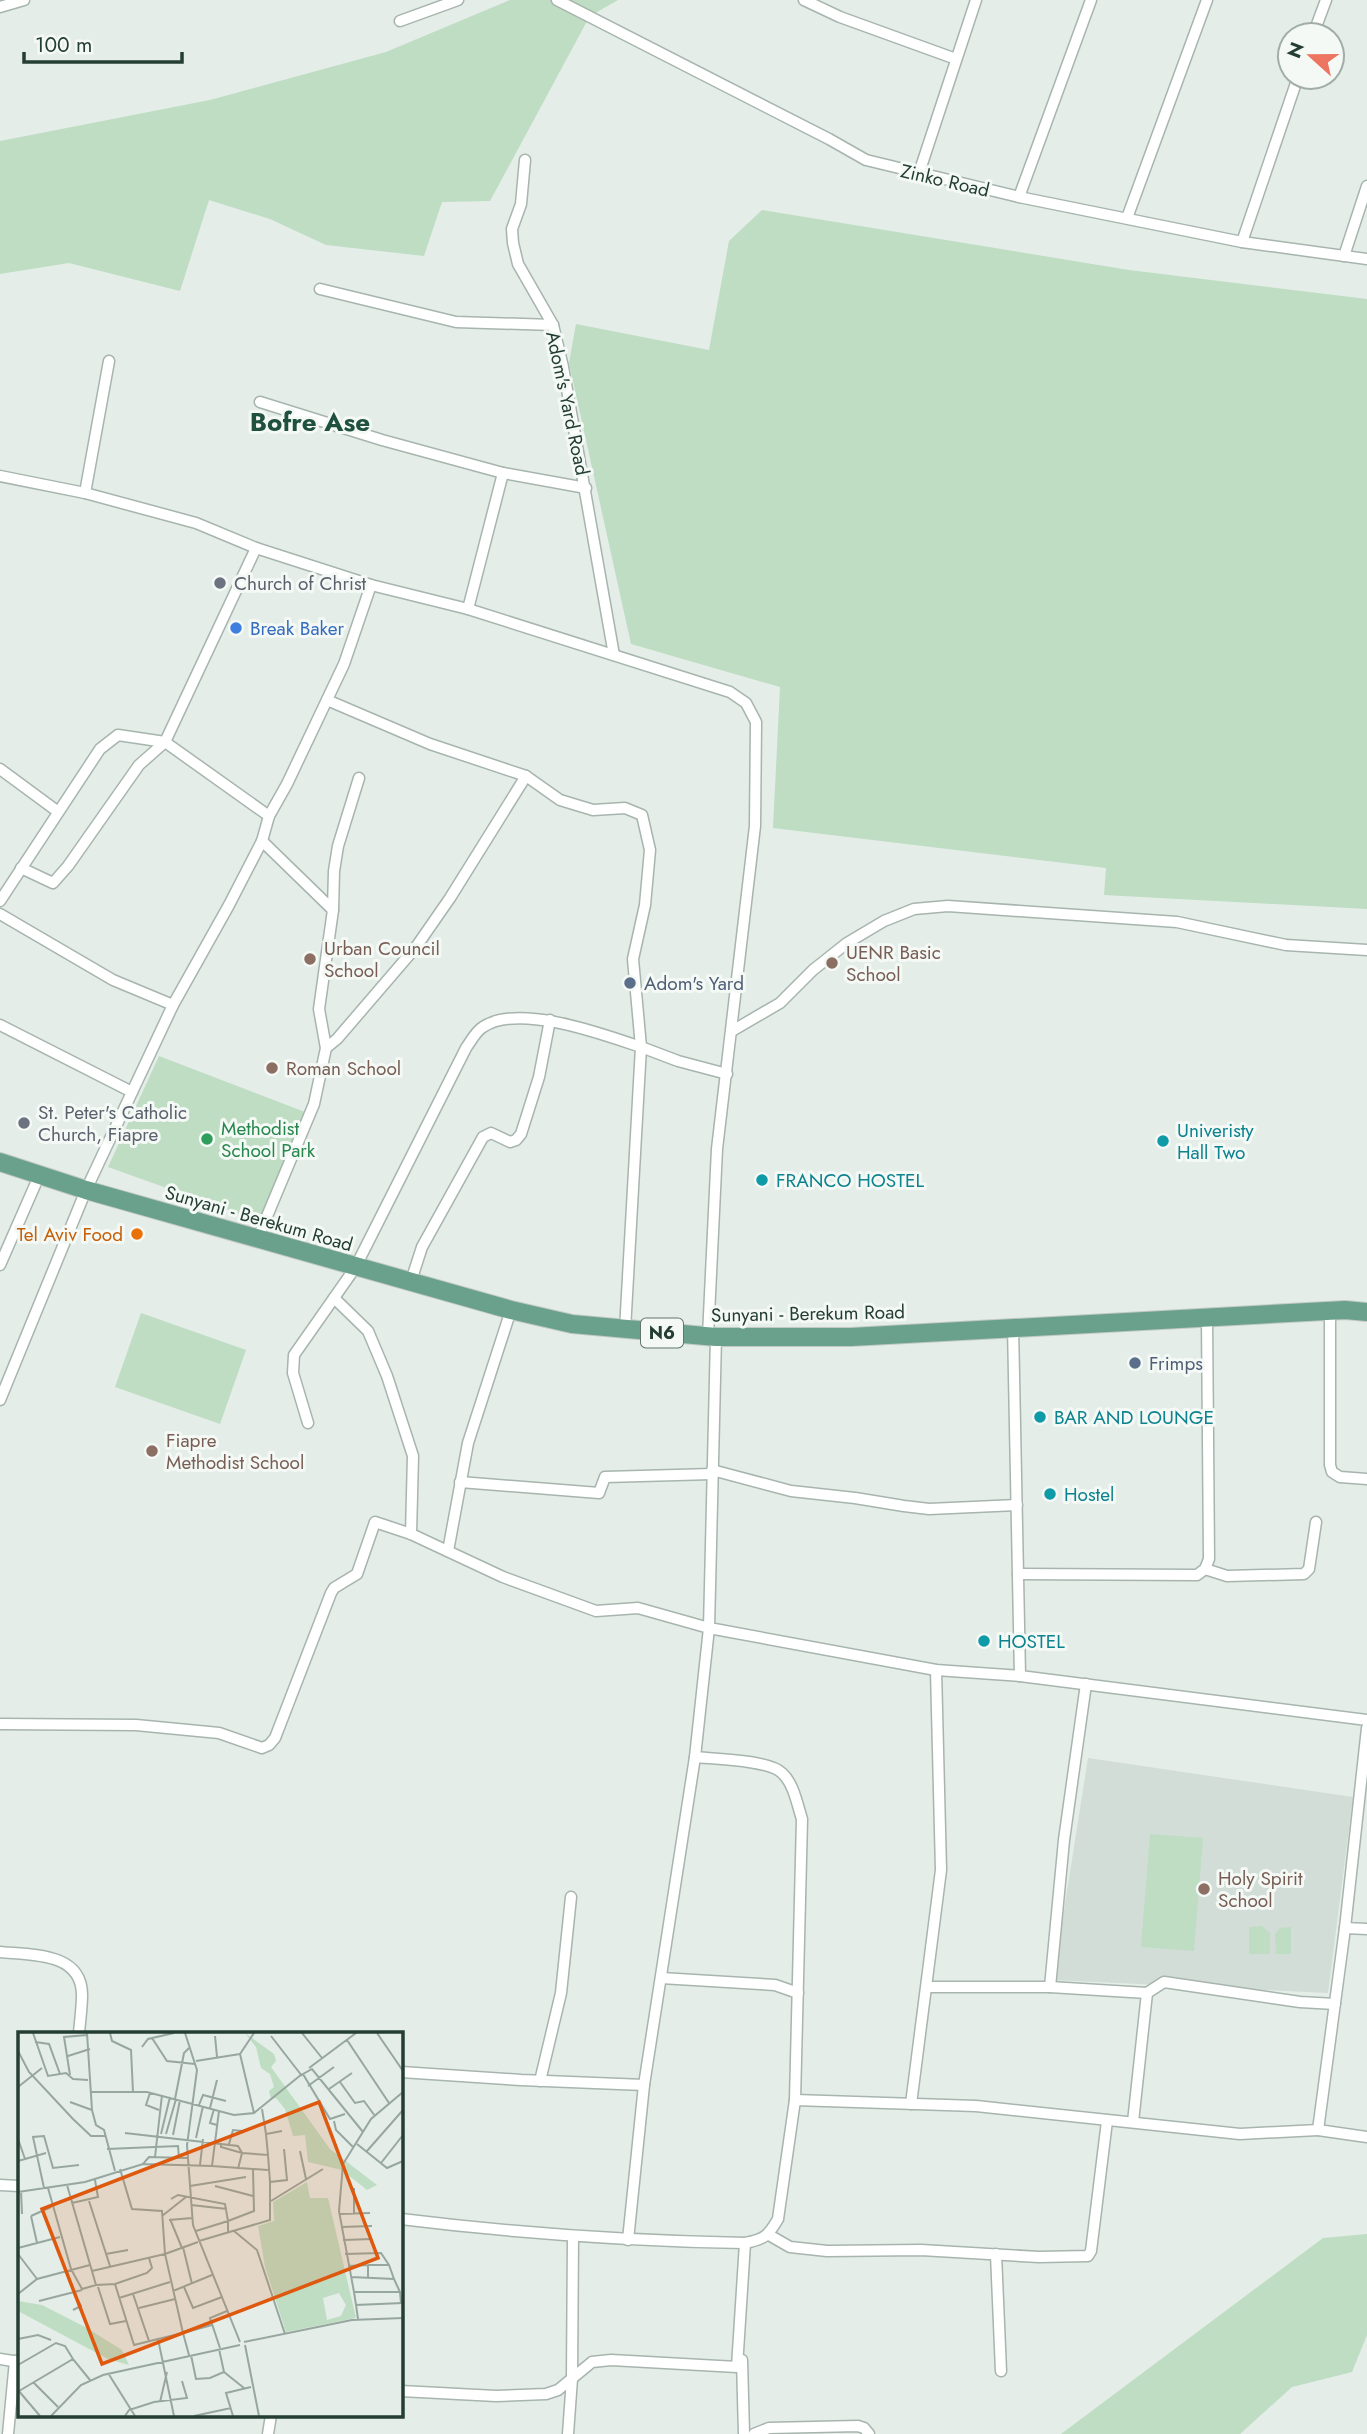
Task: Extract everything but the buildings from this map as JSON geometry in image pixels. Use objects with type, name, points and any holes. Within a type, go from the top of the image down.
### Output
[{"type":"main road","name":"Sunyani - Berekum Road","points":[[0,1162],[257,1240],[511,1310],[572,1324],[625,1330],[712,1337],[851,1337],[1338,1310],[1367,1312]]},
{"type":"main road","name":"Sunyani - Berekum Road","points":[[1338,1310],[1367,1303]]},
{"type":"street","points":[[0,7],[24,0]]},
{"type":"street","points":[[400,21],[458,0]]},
{"type":"street","name":"Zinko Road","points":[[557,0],[866,160],[1019,197],[1242,242],[1367,259]]},
{"type":"street","points":[[804,0],[841,17],[956,59]]},
{"type":"street","points":[[919,173],[976,0]]},
{"type":"street","points":[[1019,197],[1091,0]]},
{"type":"street","points":[[1127,218],[1207,0]]},
{"type":"street","points":[[1318,21],[1326,0]]},
{"type":"street","points":[[1242,242],[1293,91]]},
{"type":"street","name":"Adom's Yard Road","points":[[525,160],[521,204],[512,229],[513,243],[518,264],[553,325],[570,396],[614,655]]},
{"type":"street","points":[[1344,256],[1367,187]]},
{"type":"street","points":[[320,289],[456,322],[553,325]]},
{"type":"street","points":[[86,493],[109,361]]},
{"type":"street","points":[[260,402],[382,440],[503,473],[586,488]]},
{"type":"street","points":[[468,610],[503,473]]},
{"type":"street","points":[[0,476],[86,493],[196,523],[256,548],[371,585],[468,610],[730,692],[746,703],[756,722],[755,826],[718,1149],[712,1337],[709,1628],[695,1756],[643,2085],[628,2241]]},
{"type":"street","points":[[21,868],[53,883],[68,866],[139,765],[165,742],[256,548]]},
{"type":"street","points":[[0,1400],[86,1190],[173,1005],[262,841],[269,816],[344,664],[371,585]]},
{"type":"street","points":[[327,700],[430,744],[526,776],[560,800],[593,810],[625,808],[642,815],[650,850],[645,905],[633,959],[640,1047],[625,1330]]},
{"type":"street","points":[[0,901],[100,749],[118,735],[165,742],[269,816]]},
{"type":"street","points":[[0,769],[57,811]]},
{"type":"street","points":[[326,1048],[337,1040],[416,947],[526,776]]},
{"type":"street","points":[[257,1240],[314,1104],[326,1048],[319,1009],[338,846],[359,778]]},
{"type":"street","points":[[262,841],[332,910]]},
{"type":"street","points":[[732,1031],[780,1003],[847,943],[884,920],[914,909],[948,906],[1177,922],[1286,945],[1367,950]]},
{"type":"street","points":[[0,915],[113,980],[173,1005]]},
{"type":"street","points":[[308,1423],[293,1373],[294,1355],[355,1268],[466,1048],[481,1027],[503,1018],[550,1020],[727,1074]]},
{"type":"street","points":[[411,1281],[422,1247],[483,1137],[491,1133],[510,1142],[516,1140],[520,1134],[539,1077],[550,1020]]},
{"type":"street","points":[[0,1025],[132,1092]]},
{"type":"street","points":[[0,1265],[39,1176]]},
{"type":"street","points":[[0,1231],[12,1236]]},
{"type":"street","points":[[334,1298],[368,1331],[387,1376],[413,1456],[411,1534]]},
{"type":"street","points":[[447,1551],[468,1443],[511,1310]]},
{"type":"street","points":[[1338,1310],[1329,1465],[1332,1472],[1340,1477],[1367,1479]]},
{"type":"street","points":[[1018,1574],[1196,1575],[1205,1569],[1209,1559],[1207,1319]]},
{"type":"street","points":[[1013,1326],[1020,1676]]},
{"type":"street","points":[[460,1482],[599,1493],[605,1477],[712,1472],[791,1491],[929,1509],[1017,1505]]},
{"type":"street","points":[[0,1724],[136,1725],[219,1733],[262,1748],[269,1745],[275,1738],[331,1593],[357,1574],[375,1522],[411,1534],[503,1577],[596,1611],[638,1608],[709,1628],[936,1670],[1020,1676],[1367,1720]]},
{"type":"street","points":[[1205,1569],[1227,1576],[1304,1574],[1309,1569],[1316,1522]]},
{"type":"street","points":[[911,2104],[941,1870],[936,1670]]},
{"type":"street","points":[[1050,1987],[1064,1840],[1086,1684]]},
{"type":"street","points":[[1318,2130],[1345,1927],[1367,1728]]},
{"type":"street","points":[[402,2219],[628,2241],[745,2243],[769,2235],[778,2218],[782,2200],[795,2100],[802,1819],[790,1782],[781,1770],[767,1765],[695,1756]]},
{"type":"street","points":[[540,2081],[561,1993],[571,1897]]},
{"type":"street","points":[[1345,1927],[1367,1929]]},
{"type":"street","points":[[0,1952],[50,1957],[65,1962],[72,1969],[78,1976],[82,1993],[79,2032]]},
{"type":"street","points":[[661,1978],[775,1985],[798,1993]]},
{"type":"street","points":[[927,1987],[1050,1987],[1147,1993],[1164,1982],[1300,2002],[1335,2004]]},
{"type":"street","points":[[1133,2122],[1147,1993]]},
{"type":"street","points":[[402,2072],[643,2085]]},
{"type":"street","points":[[795,2100],[976,2106],[1240,2134],[1318,2130],[1367,2137]]},
{"type":"street","points":[[769,2235],[790,2247],[827,2251],[921,2250],[1088,2256],[1091,2251],[1107,2121]]},
{"type":"street","points":[[0,2185],[18,2186]]},
{"type":"street","points":[[568,2434],[572,2379],[573,2236]]},
{"type":"street","points":[[402,2391],[496,2396],[546,2394],[558,2390],[593,2362],[611,2360],[737,2367],[745,2243]]},
{"type":"street","points":[[744,2434],[742,2368],[745,2243]]},
{"type":"street","points":[[996,2254],[1002,2371]]},
{"type":"street","points":[[0,2359],[17,2361],[8,2434]]},
{"type":"street","points":[[268,2434],[271,2416]]},
{"type":"street","points":[[754,2434],[769,2428],[858,2426],[869,2434]]},
{"type":"shaded area","name":"Holy Spirit School","points":[[1088,1758],[1353,1797],[1328,1993],[1053,1980]]},
{"type":"green space","points":[[510,0],[618,0],[597,12],[586,23],[490,201],[442,202],[424,256],[326,245],[270,219],[209,200],[180,291],[69,263],[0,274],[0,141],[210,100],[386,52]]},
{"type":"green space","points":[[762,210],[1129,270],[1367,299],[1367,909],[1104,895],[1106,868],[773,828],[780,687],[631,644],[569,363],[576,324],[709,350],[729,241]]},
{"type":"green space","name":"Methodist School Park","points":[[159,1056],[305,1112],[259,1221],[108,1167]]},
{"type":"green space","points":[[141,1313],[246,1350],[220,1424],[115,1387]]},
{"type":"green space","points":[[1150,1834],[1203,1838],[1194,1951],[1141,1947]]},
{"type":"green space","points":[[1262,1926],[1270,1933],[1270,1954],[1249,1954],[1249,1927]]},
{"type":"green space","points":[[1291,1927],[1291,1954],[1276,1954],[1275,1934],[1280,1928]]},
{"type":"green space","points":[[1367,2234],[1367,2335],[1352,2372],[1292,2387],[1240,2434],[1061,2434],[1323,2238]]},
{"type":"place","name":"Church of Christ","points":[[220,583]]},
{"type":"place","name":"Break Baker","points":[[236,628]]},
{"type":"place","name":"Urban Council School","points":[[310,959]]},
{"type":"place","name":"UENR Basic School","points":[[832,963]]},
{"type":"place","name":"Adom's Yard","points":[[630,983]]},
{"type":"place","name":"Roman School","points":[[272,1068]]},
{"type":"place","name":"St. Peter's Catholic Church, Fiapre","points":[[24,1123]]},
{"type":"place","name":"Methodist School Park","points":[[207,1139]]},
{"type":"place","name":"Univeristy Hall Two","points":[[1163,1141]]},
{"type":"place","name":"FRANCO HOSTEL","points":[[762,1180]]},
{"type":"place","name":"Tel Aviv Food","points":[[137,1234]]},
{"type":"place","name":"Frimps","points":[[1135,1363]]},
{"type":"place","name":"BAR AND LOUNGE","points":[[1040,1417]]},
{"type":"place","name":"Fiapre Methodist School","points":[[152,1451]]},
{"type":"place","name":"Hostel","points":[[1050,1494]]},
{"type":"place","name":"HOSTEL","points":[[984,1641]]},
{"type":"place","name":"Holy Spirit School","points":[[1204,1889]]},
{"type":"district","name":"Bofre Ase","points":[[310,422]]}]
